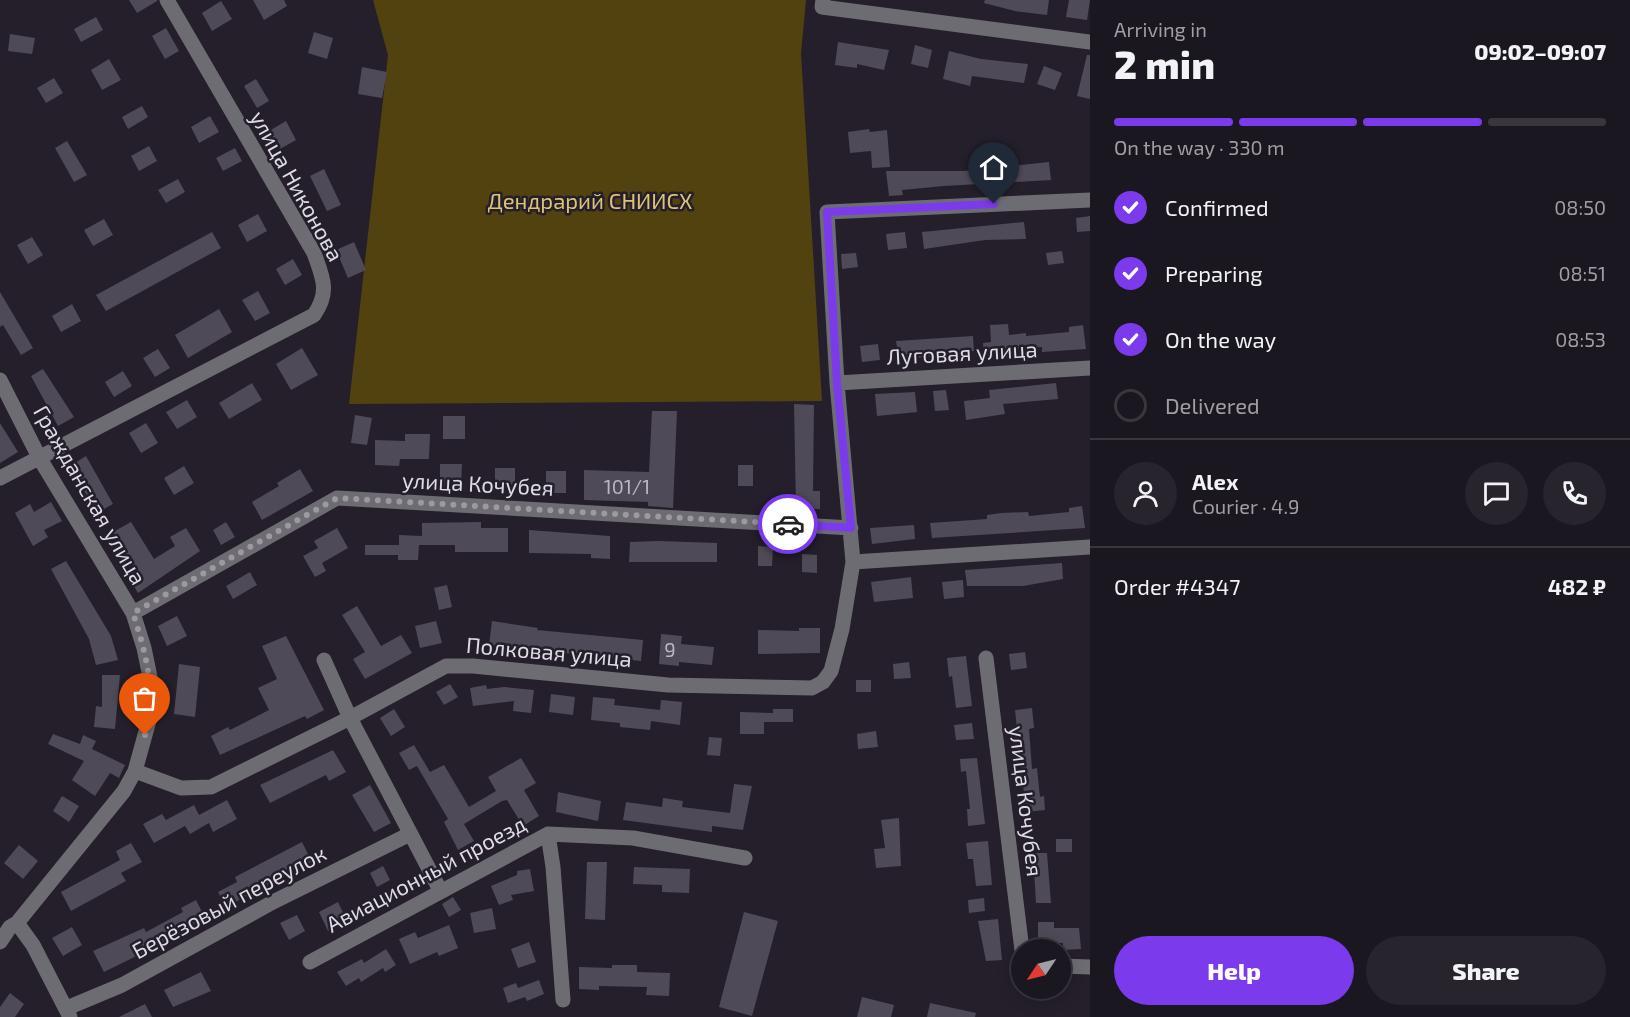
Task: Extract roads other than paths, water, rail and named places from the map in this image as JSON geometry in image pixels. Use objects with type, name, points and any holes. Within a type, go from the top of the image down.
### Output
[{"type":"street","name":"улица Никонова","points":[[0,478],[24,463],[40,459],[314,315],[324,300],[323,277],[314,253],[167,0]]},
{"type":"street","points":[[823,4],[1090,42]]},
{"type":"street","points":[[1090,200],[827,212],[837,383],[853,562],[1090,547]]},
{"type":"street","name":"Луговая улица","points":[[837,383],[1090,368]]},
{"type":"street","name":"Гражданская улица","points":[[0,380],[40,459],[133,613],[150,677],[150,717],[135,771],[124,791],[9,923],[0,942]]},
{"type":"street","name":"улица Кочубея","points":[[133,613],[337,498],[851,528]]},
{"type":"street","name":"Полковая улица","points":[[135,771],[181,788],[211,787],[350,718],[446,666],[473,666],[668,685],[812,688],[823,682],[831,671],[842,629],[853,562]]},
{"type":"street","name":"улица Кочубея","points":[[986,658],[1021,939]]},
{"type":"street","points":[[324,660],[350,718],[440,890]]},
{"type":"street","name":"Берёзовый переулок","points":[[69,1012],[273,902],[410,834]]},
{"type":"street","points":[[548,834],[553,867],[563,1000]]},
{"type":"street","name":"Авиационный проезд","points":[[310,962],[425,901],[440,890],[548,834],[633,838],[745,858]]},
{"type":"street","points":[[9,923],[33,945],[69,1012]]},
{"type":"street","points":[[1071,966],[1090,967]]},
{"type":"park label","name":"Дендрарий СНИИСХ","points":[[590,201]]}]
